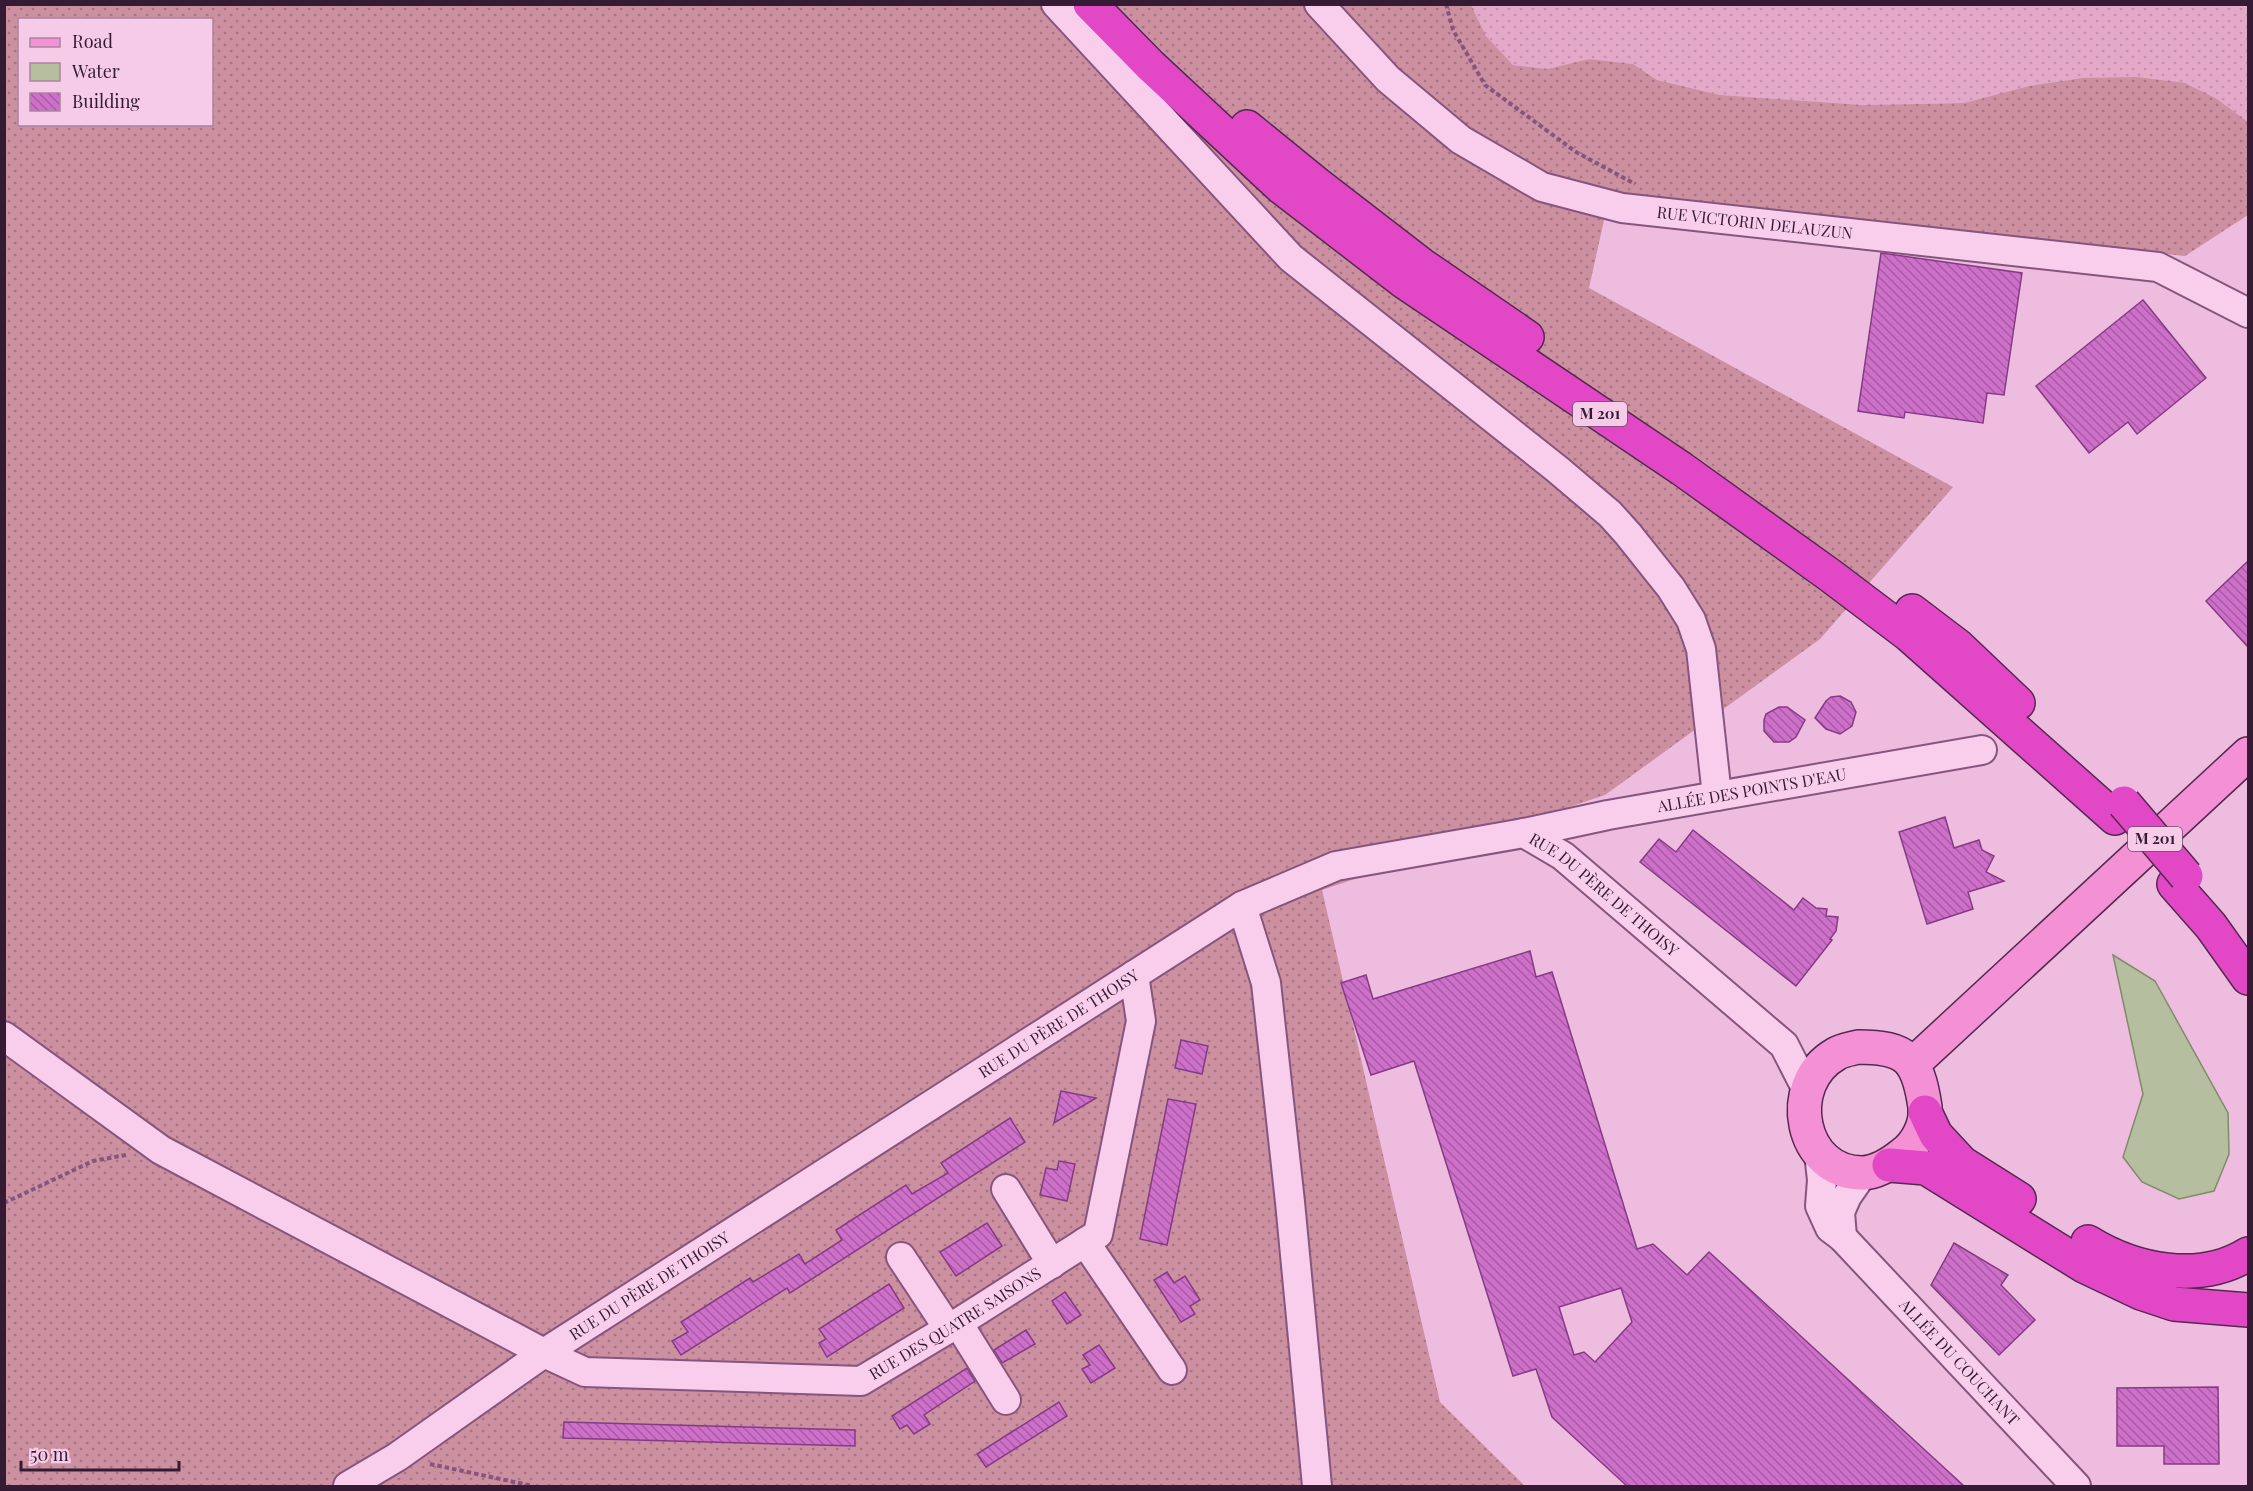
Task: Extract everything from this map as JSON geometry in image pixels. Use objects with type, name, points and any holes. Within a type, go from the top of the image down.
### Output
[{"type":"highway","name":"M 201","points":[[1090,4],[1152,66],[1281,187],[1403,281],[1682,469],[1831,576],[1909,635],[2119,811]]},
{"type":"highway","name":"M 201","points":[[1120,4],[1179,65],[1236,118],[1422,265],[1827,546],[1958,646],[2119,811],[2248,959]]},
{"type":"highway","name":"M 201","points":[[2180,880],[2248,978]]},
{"type":"highway","points":[[2180,880],[2248,937]]},
{"type":"highway","points":[[2211,926],[2248,992]]},
{"type":"highway","points":[[1925,1112],[1936,1134],[1962,1163],[2104,1252],[2140,1266],[2170,1271],[2204,1270],[2235,1262],[2248,1254]]},
{"type":"highway","points":[[1876,1169],[1926,1168],[2084,1266],[2141,1293],[2174,1304],[2248,1310]]},
{"type":"main road","points":[[1913,1064],[2248,754]]},
{"type":"main road","points":[[1858,1047],[1879,1047],[1898,1053],[1913,1064],[1922,1087],[1925,1112],[1921,1133],[1908,1151],[1876,1169],[1839,1168],[1819,1153],[1806,1131],[1803,1108],[1806,1088],[1819,1068],[1836,1053],[1858,1047]]},
{"type":"street","points":[[1056,4],[1291,258],[1557,469],[1610,514],[1628,534],[1671,588],[1691,620],[1701,649],[1717,796]]},
{"type":"street","name":"RUE VICTORIN DELAUZUN","points":[[1319,4],[1388,79],[1461,140],[1542,187],[1622,208],[2158,267],[2248,313]]},
{"type":"street","name":"ALLÉE DES POINTS D'EAU","points":[[1524,833],[1608,815],[1982,750]]},
{"type":"street","name":"RUE DU PÈRE DE THOISY","points":[[348,1486],[397,1457],[544,1353],[1242,906],[1336,866],[1524,833],[1563,856],[1784,1045],[1806,1088]]},
{"type":"street","points":[[1242,906],[1266,983],[1317,1486]]},
{"type":"street","name":"RUE DES QUATRE SAISONS","points":[[4,1036],[161,1150],[544,1353],[585,1372],[861,1381],[1098,1234],[1141,1021],[1134,975]]},
{"type":"street","points":[[1784,1045],[1836,1053]]},
{"type":"street","name":"ALLÉE DU COUCHANT","points":[[1819,1153],[1822,1180],[1820,1206],[1830,1228],[1842,1237],[2076,1486]]},
{"type":"street","points":[[1842,1237],[1840,1212],[1847,1196],[1876,1169]]},
{"type":"street","points":[[1006,1189],[1052,1264]]},
{"type":"street","points":[[1085,1242],[1172,1370]]},
{"type":"street","points":[[901,1257],[1006,1400]]},
{"type":"path","points":[[1446,4],[1453,30],[1485,85],[1576,153],[1645,190]]},
{"type":"path","points":[[4,1203],[93,1161],[161,1150]]},
{"type":"path","points":[[397,1457],[533,1486]]},
{"type":"shaded area","points":[[5,5],[1471,5],[1486,36],[1513,65],[1547,69],[1589,59],[1633,64],[1657,80],[1720,95],[1863,105],[1964,103],[2029,86],[2082,78],[2137,77],[2185,83],[2217,99],[2248,122],[2248,215],[2185,256],[1610,193],[1589,288],[1953,487],[1820,639],[1605,795],[1322,890],[1440,1402],[1525,1486],[5,1486]]},
{"type":"shaded area","points":[[1471,5],[2248,5],[2248,122],[2217,99],[2082,78],[2029,86],[1964,103],[1863,105],[1720,95],[1657,80],[1633,64],[1589,59],[1547,69],[1513,65],[1486,36]]},
{"type":"water","points":[[2113,955],[2155,981],[2228,1113],[2229,1154],[2214,1191],[2179,1199],[2142,1182],[2123,1157],[2143,1094]]},
{"type":"building","points":[[1881,253],[2022,273],[2004,395],[1987,393],[1983,423],[1905,412],[1904,418],[1858,411]]},
{"type":"building","points":[[2143,300],[2206,378],[2137,434],[2128,422],[2089,453],[2036,386]]},
{"type":"building","points":[[2248,561],[2248,647],[2206,601]]},
{"type":"building","points":[[1840,696],[1851,702],[1856,712],[1852,726],[1840,734],[1826,729],[1815,718],[1826,701],[1831,697]]},
{"type":"building","points":[[1779,707],[1787,707],[1805,720],[1796,737],[1789,742],[1774,742],[1764,731],[1766,714]]},
{"type":"building","points":[[1945,817],[1954,848],[1979,840],[1982,850],[1994,856],[1986,872],[2004,881],[1968,892],[1973,909],[1927,924],[1899,832]]},
{"type":"building","points":[[1693,830],[1794,910],[1803,898],[1816,908],[1827,909],[1826,916],[1838,917],[1836,931],[1830,939],[1832,940],[1796,986],[1640,862],[1659,839],[1676,852]]},
{"type":"building","points":[[1530,951],[1536,977],[1552,972],[1637,1249],[1653,1244],[1687,1275],[1709,1252],[1964,1486],[1627,1486],[1552,1417],[1536,1369],[1513,1376],[1414,1061],[1371,1075],[1341,983],[1366,975],[1373,999]],"holes":[[[1621,1288],[1632,1322],[1595,1362],[1584,1352],[1574,1355],[1559,1307]]]},
{"type":"building","points":[[1181,1040],[1208,1046],[1202,1074],[1175,1068]]},
{"type":"building","points":[[1061,1091],[1096,1098],[1054,1123]]},
{"type":"building","points":[[1168,1099],[1196,1104],[1167,1245],[1140,1239]]},
{"type":"building","points":[[1010,1118],[1025,1142],[790,1293],[787,1288],[681,1355],[672,1341],[688,1332],[681,1322],[750,1278],[753,1282],[799,1254],[805,1264],[842,1240],[836,1230],[906,1185],[912,1194],[948,1173],[941,1163]]},
{"type":"building","points":[[1059,1161],[1075,1164],[1067,1201],[1040,1195],[1046,1168],[1057,1170]]},
{"type":"building","points":[[987,1223],[1002,1246],[956,1276],[940,1252]]},
{"type":"building","points":[[1954,1243],[2008,1275],[2001,1285],[2035,1320],[1999,1355],[1931,1285]]},
{"type":"building","points":[[1167,1272],[1174,1283],[1185,1276],[1200,1300],[1190,1306],[1195,1314],[1181,1322],[1154,1280]]},
{"type":"building","points":[[889,1284],[904,1308],[827,1357],[819,1343],[826,1339],[819,1329]]},
{"type":"building","points":[[1065,1292],[1081,1315],[1067,1324],[1052,1301]]},
{"type":"building","points":[[1026,1330],[1035,1344],[1002,1363],[994,1350]]},
{"type":"building","points":[[1099,1345],[1115,1368],[1091,1383],[1082,1369],[1090,1365],[1083,1355]]},
{"type":"building","points":[[967,1368],[975,1381],[924,1415],[930,1424],[914,1434],[907,1425],[900,1429],[892,1416]]},
{"type":"building","points":[[2218,1387],[2219,1464],[2164,1464],[2164,1446],[2117,1446],[2117,1388]]},
{"type":"building","points":[[1059,1402],[1067,1416],[986,1467],[977,1454]]},
{"type":"building","points":[[564,1422],[855,1430],[855,1446],[563,1438]]}]
